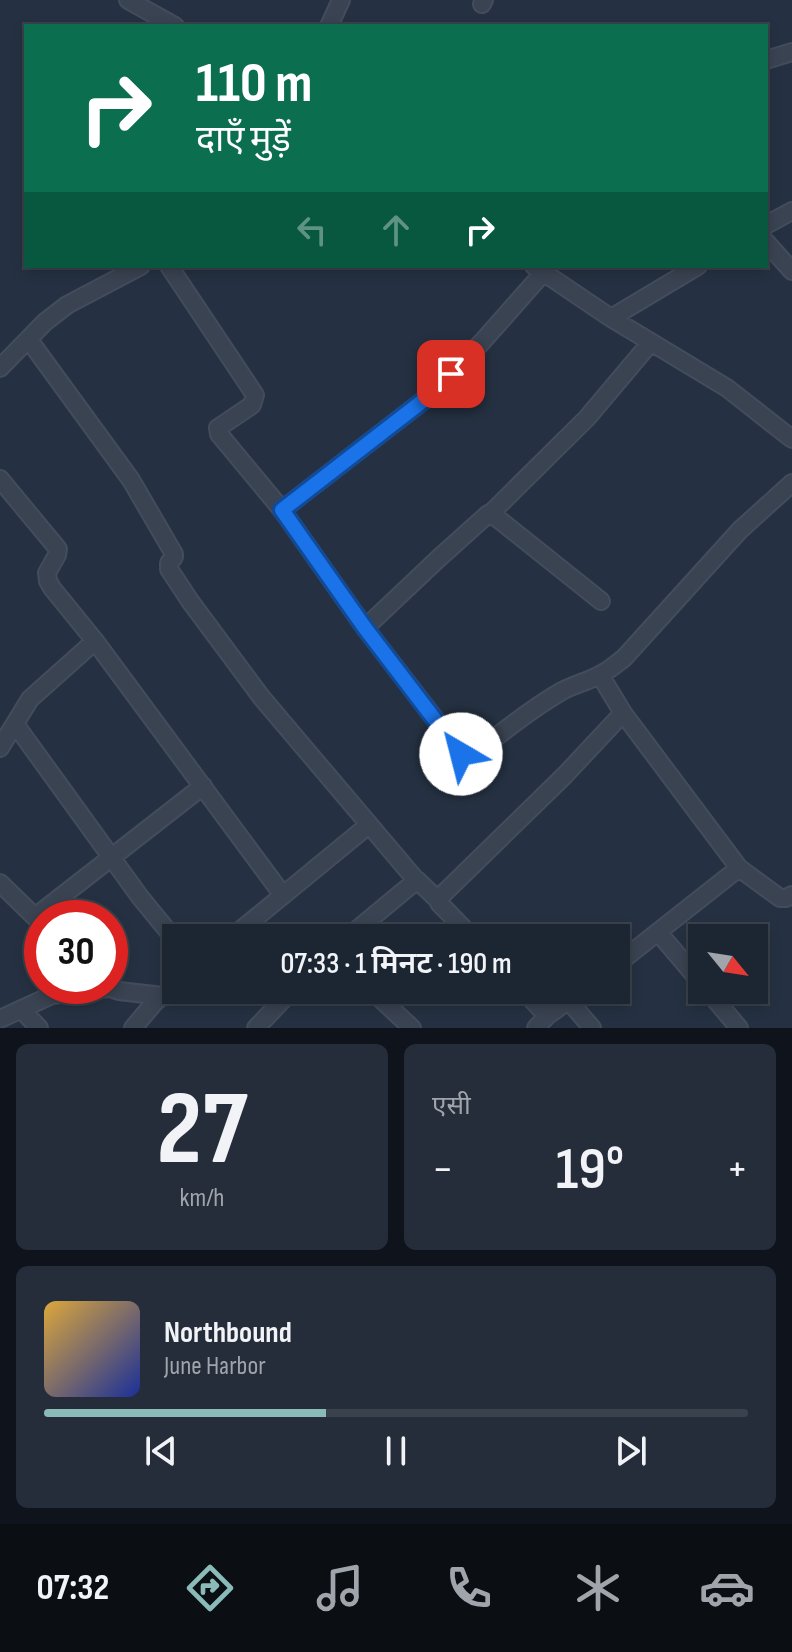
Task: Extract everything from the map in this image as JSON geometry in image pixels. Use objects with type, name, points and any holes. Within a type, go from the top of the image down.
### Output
[{"type":"street","points":[[128,0],[171,24]]},
{"type":"street","points":[[330,24],[341,0]]},
{"type":"street","points":[[768,59],[792,52]]},
{"type":"street","points":[[768,224],[792,211]]},
{"type":"street","points":[[768,244],[792,271]]},
{"type":"street","points":[[0,368],[45,322],[67,305],[137,268]]},
{"type":"street","points":[[170,268],[256,397],[252,405],[220,426],[218,432],[282,510],[365,628],[461,754],[475,754],[547,700],[600,675],[624,658],[740,530],[792,483]]},
{"type":"street","points":[[611,318],[695,268]]},
{"type":"street","points":[[282,510],[424,400],[482,342],[539,269],[611,318],[727,388],[792,439]]},
{"type":"street","points":[[29,340],[142,497],[174,554],[169,569],[190,601],[262,698],[416,880],[460,924]]},
{"type":"street","points":[[365,628],[490,514],[587,418],[651,342]]},
{"type":"street","points":[[0,479],[56,544],[58,554],[47,573],[48,581],[282,894]]},
{"type":"street","points":[[490,514],[601,601]]},
{"type":"street","points":[[0,748],[22,710],[40,688],[95,641]]},
{"type":"street","points":[[600,675],[623,713],[739,868],[789,901]]},
{"type":"street","points":[[438,900],[623,713]]},
{"type":"street","points":[[15,724],[163,924]]},
{"type":"street","points":[[63,900],[203,786]]},
{"type":"street","points":[[247,924],[365,828],[367,822]]},
{"type":"street","points":[[630,954],[739,868]]},
{"type":"street","points":[[364,924],[416,880]]},
{"type":"street","points":[[0,883],[24,906]]},
{"type":"street","points":[[658,932],[688,967]]},
{"type":"street","points":[[128,991],[162,990]]},
{"type":"street","points":[[133,1028],[162,998]]},
{"type":"street","points":[[0,1019],[33,1004]]},
{"type":"street","points":[[256,1028],[279,1004]]},
{"type":"street","points":[[386,1004],[412,1028]]},
{"type":"street","points":[[531,1004],[542,1022],[565,1004]]},
{"type":"street","points":[[572,1004],[592,1028]]},
{"type":"street","points":[[719,1004],[739,1028]]},
{"type":"street","points":[[21,1009],[39,1028]]},
{"type":"route","points":[[451,374],[424,400],[282,510],[365,628],[461,754]]}]
